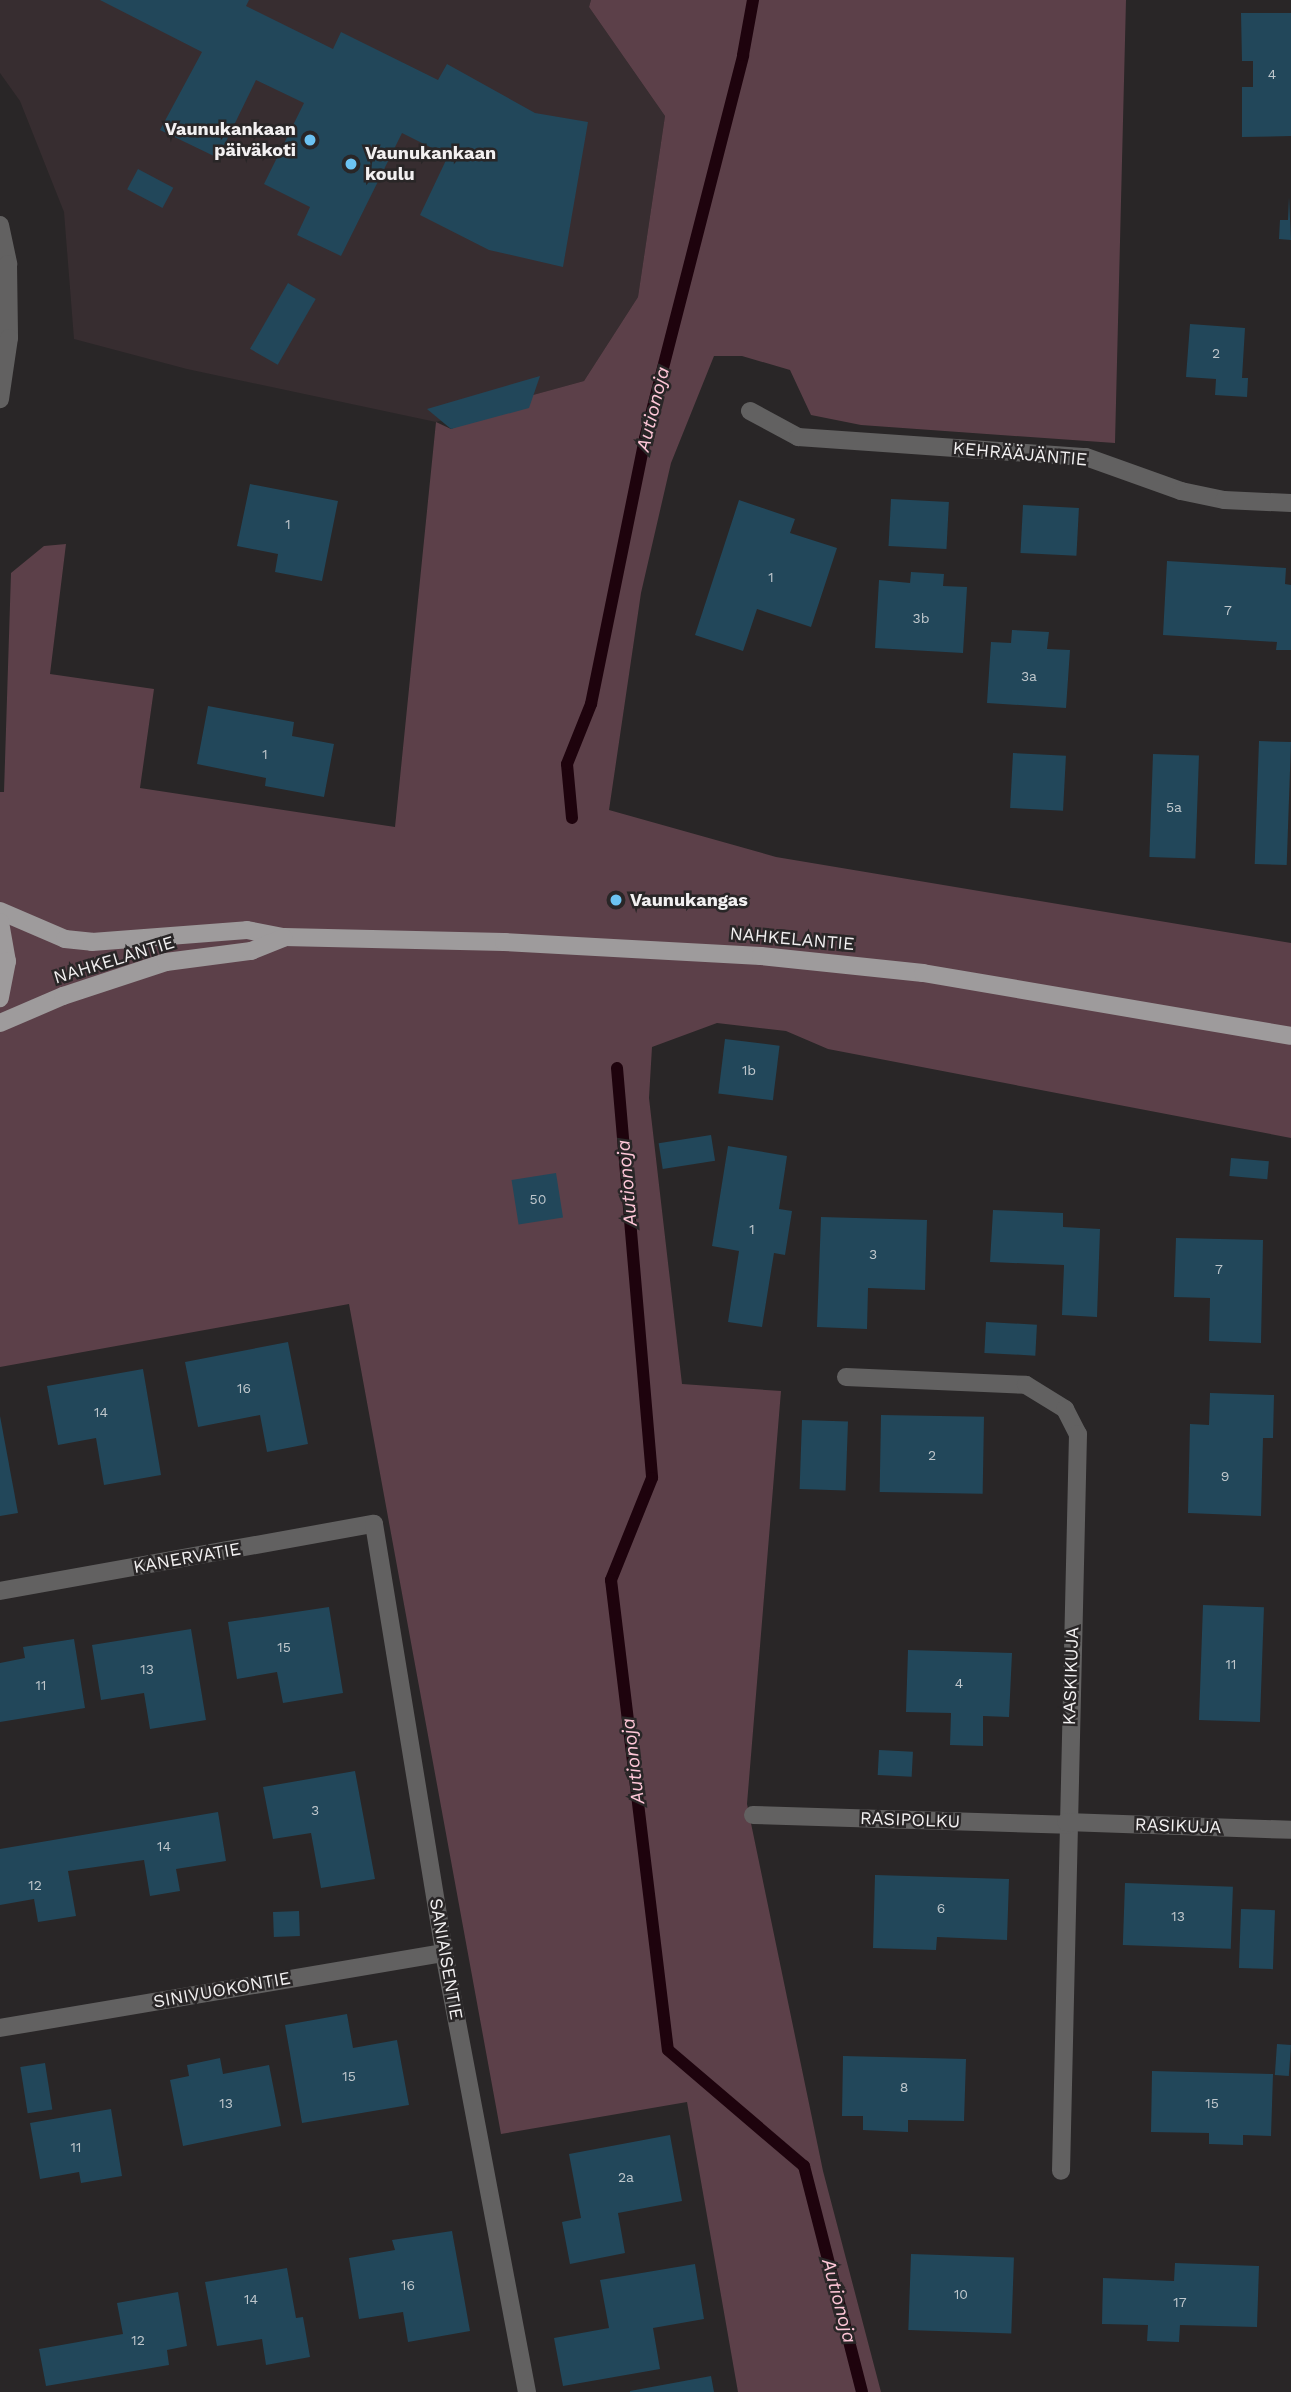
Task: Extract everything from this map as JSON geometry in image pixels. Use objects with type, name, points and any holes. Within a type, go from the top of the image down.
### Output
[{"type":"main road","name":"NAHKELANTIE","points":[[0,911],[65,939],[93,942],[247,930],[284,937],[505,942],[787,959],[923,973],[1291,1036]]},
{"type":"main road","points":[[0,922],[7,961],[0,999]]},
{"type":"main road","name":"NAHKELANTIE","points":[[0,1023],[63,996],[166,962],[251,951],[284,937]]},
{"type":"street","points":[[0,225],[8,264],[9,338],[0,399]]},
{"type":"street","name":"KEHRÄÄJÄNTIE","points":[[751,411],[798,437],[1086,457],[1181,491],[1224,500],[1291,503]]},
{"type":"street","name":"KASKIKUJA","points":[[846,1377],[1026,1385],[1065,1409],[1077,1434],[1079,1488],[1066,1824],[1061,2171]]},
{"type":"street","name":"KANERVATIE","points":[[0,1591],[374,1524]]},
{"type":"street","name":"SANIAISENTIE","points":[[374,1524],[444,1953],[527,2392]]},
{"type":"street","name":"RASIPOLKU","points":[[753,1815],[1066,1824]]},
{"type":"street","name":"RASIKUJA","points":[[1066,1824],[1291,1830]]},
{"type":"street","name":"SINIVUOKONTIE","points":[[0,2028],[444,1953]]},
{"type":"shaded area","name":"Vaunukankaan koulu","points":[[0,0],[591,0],[589,7],[665,116],[638,297],[584,381],[436,422],[187,369],[74,339],[64,212],[20,101],[0,73]]},
{"type":"shaded area","points":[[591,0],[1126,0],[1115,443],[861,425],[811,415],[790,370],[742,356],[714,356],[671,463],[641,593],[609,810],[776,857],[1291,943],[1291,1138],[828,1049],[786,1031],[717,1023],[652,1047],[649,1098],[682,1384],[781,1391],[747,1804],[823,2171],[881,2392],[738,2392],[687,2102],[501,2134],[349,1304],[0,1367],[0,792],[4,792],[11,573],[44,546],[66,544],[50,674],[154,689],[140,788],[395,827],[436,422],[451,429],[533,395],[584,381],[638,297],[665,116],[589,7]]},
{"type":"building","points":[[100,0],[249,0],[246,6],[333,49],[341,32],[438,80],[447,64],[535,113],[588,122],[563,267],[489,250],[420,215],[448,156],[402,133],[341,256],[297,235],[310,207],[264,184],[304,103],[256,80],[218,158],[160,130],[202,52]]},
{"type":"building","points":[[1241,13],[1291,13],[1291,136],[1242,137],[1242,87],[1253,87],[1253,61],[1242,61]]},
{"type":"building","points":[[138,169],[173,188],[163,208],[127,189]]},
{"type":"building","points":[[1289,197],[1291,240],[1279,239],[1280,220],[1288,220]]},
{"type":"building","points":[[288,283],[316,299],[278,365],[250,349]]},
{"type":"building","points":[[1190,324],[1245,328],[1242,378],[1248,378],[1247,397],[1215,395],[1216,379],[1186,377]]},
{"type":"building","points":[[540,376],[529,408],[451,429],[427,409]]},
{"type":"building","points":[[250,484],[338,501],[322,581],[275,572],[278,554],[237,546]]},
{"type":"building","points":[[891,499],[949,502],[946,549],[889,546]]},
{"type":"building","points":[[739,500],[795,519],[790,533],[837,548],[811,627],[757,609],[743,651],[695,635]]},
{"type":"building","points":[[1023,505],[1079,508],[1076,556],[1020,553]]},
{"type":"building","points":[[1167,561],[1286,568],[1285,584],[1291,585],[1291,650],[1276,650],[1277,642],[1163,635]]},
{"type":"building","points":[[911,572],[944,574],[943,586],[967,587],[963,653],[875,648],[879,580],[910,583]]},
{"type":"building","points":[[1012,630],[1049,632],[1047,649],[1070,650],[1066,708],[987,703],[991,642],[1011,643]]},
{"type":"building","points":[[208,706],[294,722],[292,736],[334,744],[324,797],[265,786],[266,778],[197,764]]},
{"type":"building","points":[[1259,741],[1291,742],[1287,865],[1255,864]]},
{"type":"building","points":[[1013,753],[1066,756],[1063,811],[1010,808]]},
{"type":"building","points":[[1153,754],[1199,756],[1195,859],[1149,857]]},
{"type":"building","points":[[725,1039],[780,1046],[773,1100],[718,1094]]},
{"type":"building","points":[[711,1135],[715,1161],[663,1169],[659,1143]]},
{"type":"building","points":[[728,1146],[787,1156],[779,1209],[792,1211],[785,1255],[774,1253],[762,1327],[728,1322],[739,1251],[712,1246]]},
{"type":"building","points":[[1231,1158],[1269,1161],[1267,1179],[1229,1176]]},
{"type":"building","points":[[556,1173],[563,1217],[519,1224],[512,1180]]},
{"type":"building","points":[[993,1210],[1063,1213],[1063,1227],[1100,1229],[1097,1317],[1062,1315],[1064,1265],[990,1262]]},
{"type":"building","points":[[821,1217],[927,1220],[925,1290],[868,1288],[867,1329],[817,1327]]},
{"type":"building","points":[[1176,1238],[1263,1240],[1261,1343],[1209,1341],[1210,1298],[1174,1297]]},
{"type":"building","points":[[986,1322],[1037,1325],[1035,1356],[984,1353]]},
{"type":"building","points":[[288,1342],[308,1444],[267,1452],[260,1415],[198,1427],[185,1362]]},
{"type":"building","points":[[143,1369],[161,1475],[104,1485],[96,1438],[58,1445],[47,1386]]},
{"type":"building","points":[[1210,1393],[1274,1395],[1273,1438],[1263,1438],[1261,1516],[1188,1513],[1190,1424],[1209,1425]]},
{"type":"building","points":[[881,1415],[984,1417],[983,1494],[880,1492]]},
{"type":"building","points":[[0,1416],[18,1513],[0,1516]]},
{"type":"building","points":[[802,1420],[848,1422],[846,1491],[800,1489]]},
{"type":"building","points":[[1203,1605],[1264,1607],[1260,1722],[1199,1720]]},
{"type":"building","points":[[329,1607],[343,1693],[283,1703],[277,1672],[237,1679],[228,1622]]},
{"type":"building","points":[[191,1629],[206,1720],[150,1729],[144,1693],[101,1700],[92,1645]]},
{"type":"building","points":[[74,1639],[85,1708],[0,1722],[0,1663],[25,1658],[23,1647]]},
{"type":"building","points":[[908,1650],[1012,1653],[1009,1717],[983,1716],[983,1746],[950,1745],[951,1713],[906,1712]]},
{"type":"building","points":[[879,1750],[913,1752],[912,1777],[878,1775]]},
{"type":"building","points":[[355,1771],[375,1879],[321,1888],[311,1833],[273,1839],[263,1787]]},
{"type":"building","points":[[218,1812],[226,1861],[176,1869],[180,1891],[150,1896],[144,1860],[68,1871],[76,1916],[38,1922],[34,1899],[0,1905],[0,1849]]},
{"type":"building","points":[[875,1875],[1009,1879],[1007,1940],[937,1937],[936,1950],[873,1948]]},
{"type":"building","points":[[1125,1883],[1233,1887],[1231,1949],[1123,1945]]},
{"type":"building","points":[[1241,1909],[1275,1910],[1273,1969],[1239,1968]]},
{"type":"building","points":[[299,1911],[300,1936],[274,1937],[273,1912]]},
{"type":"building","points":[[347,2014],[353,2048],[397,2040],[409,2105],[302,2123],[285,2025]]},
{"type":"building","points":[[1277,2044],[1291,2045],[1289,2076],[1275,2075]]},
{"type":"building","points":[[843,2056],[966,2059],[964,2121],[908,2120],[908,2132],[863,2130],[863,2116],[842,2116]]},
{"type":"building","points":[[220,2058],[223,2074],[269,2065],[281,2126],[183,2146],[170,2080],[189,2076],[187,2065]]},
{"type":"building","points":[[45,2063],[52,2109],[28,2113],[20,2067]]},
{"type":"building","points":[[1152,2071],[1273,2074],[1271,2136],[1243,2135],[1243,2145],[1209,2144],[1209,2133],[1151,2132]]},
{"type":"building","points":[[111,2109],[122,2176],[81,2183],[79,2172],[40,2179],[30,2123]]},
{"type":"building","points":[[670,2135],[682,2201],[618,2213],[625,2253],[570,2264],[562,2222],[581,2218],[569,2154]]},
{"type":"building","points":[[452,2231],[470,2331],[408,2342],[403,2312],[359,2319],[349,2258],[395,2250],[392,2240]]},
{"type":"building","points":[[911,2254],[1014,2258],[1011,2334],[908,2330]]},
{"type":"building","points":[[1175,2263],[1259,2266],[1257,2327],[1180,2325],[1179,2342],[1147,2341],[1148,2325],[1102,2324],[1103,2278],[1174,2281]]},
{"type":"building","points":[[695,2264],[704,2319],[653,2328],[660,2369],[563,2386],[554,2338],[609,2328],[600,2280]]},
{"type":"building","points":[[287,2268],[296,2318],[303,2317],[310,2357],[266,2365],[262,2339],[217,2346],[205,2282]]},
{"type":"building","points":[[178,2292],[187,2346],[167,2350],[169,2365],[46,2386],[39,2349],[123,2334],[117,2303]]},
{"type":"building","points":[[711,2376],[714,2392],[630,2392],[630,2391]]},
{"type":"waterway","name":"Autionoja","points":[[572,818],[567,764],[591,704],[645,438],[743,55],[753,0]]},
{"type":"waterway","name":"Autionoja","points":[[617,1068],[652,1478],[611,1580],[668,2050],[804,2166],[862,2392]]},
{"type":"place","name":"Vaunukankaan päiväkoti","points":[[310,140]]},
{"type":"place","name":"Vaunukankaan koulu","points":[[351,164]]},
{"type":"place","name":"Vaunukangas","points":[[616,900]]}]
